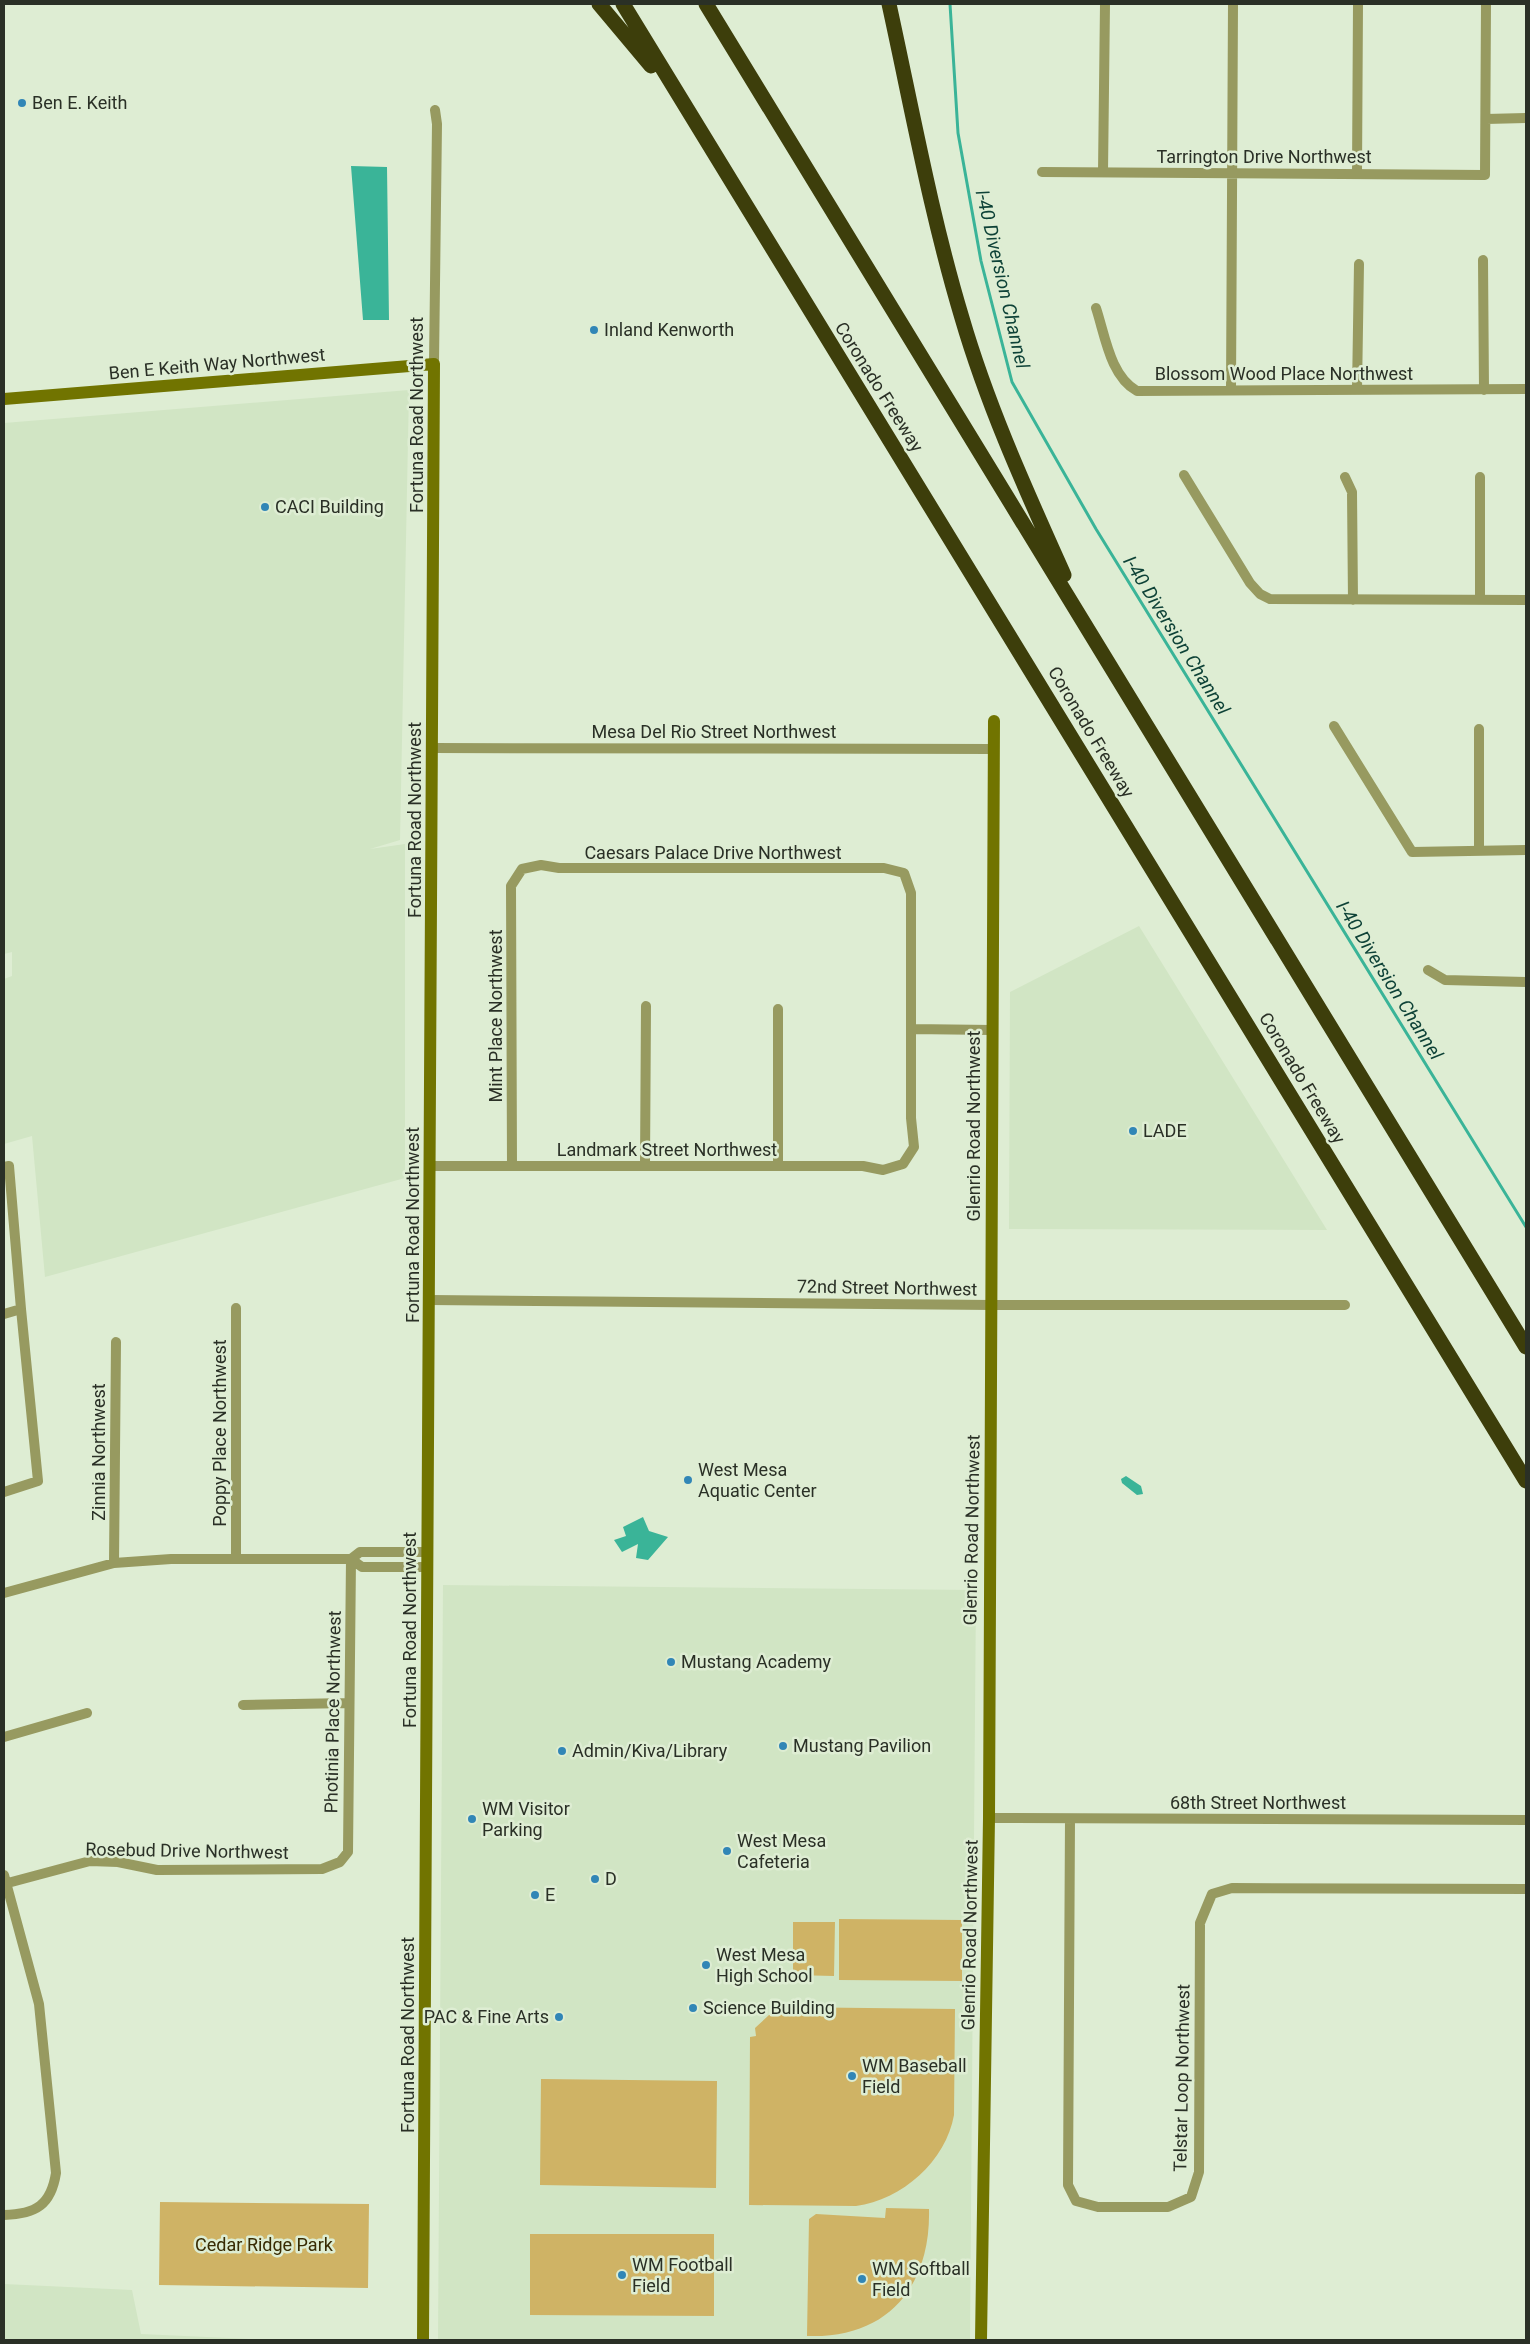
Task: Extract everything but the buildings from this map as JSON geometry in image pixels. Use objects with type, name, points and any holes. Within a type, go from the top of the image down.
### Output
[{"type":"highway","points":[[599,4],[682,103]]},
{"type":"highway","name":"Coronado Freeway","points":[[623,4],[1526,1481]]},
{"type":"highway","points":[[706,4],[1526,1347]]},
{"type":"highway","points":[[889,4],[933,208],[962,319],[1003,438],[1089,631]]},
{"type":"street","points":[[1104,172],[1105,4]]},
{"type":"street","points":[[1231,390],[1233,4]]},
{"type":"street","points":[[1357,173],[1358,4]]},
{"type":"street","points":[[1486,4],[1486,118],[1526,118]]},
{"type":"street","name":"Fortuna Road Northwest","points":[[423,2340],[437,124],[435,110]]},
{"type":"street","name":"Tarrington Drive Northwest","points":[[1042,172],[1485,175],[1486,118]]},
{"type":"street","points":[[1483,260],[1484,390]]},
{"type":"street","points":[[1357,390],[1358,264]]},
{"type":"street","name":"Blossom Wood Place Northwest","points":[[1096,308],[1118,375],[1127,385],[1137,391],[1526,390]]},
{"type":"street","name":"Ben E Keith Way Northwest","points":[[4,400],[434,364]]},
{"type":"street","points":[[1184,476],[1250,583],[1260,594],[1270,599],[1526,600]]},
{"type":"street","points":[[1345,477],[1352,492],[1353,600]]},
{"type":"street","points":[[1480,477],[1480,600]]},
{"type":"street","name":"Glenrio Road Northwest","points":[[981,2340],[989,1818],[994,721]]},
{"type":"street","points":[[1334,726],[1412,852],[1526,850]]},
{"type":"street","points":[[1479,729],[1479,851]]},
{"type":"street","name":"Mesa Del Rio Street Northwest","points":[[433,748],[994,749]]},
{"type":"street","name":"Caesars Palace Drive Northwest","points":[[522,868],[541,865],[559,868],[884,868],[904,873],[911,893],[911,1029]]},
{"type":"street","name":"Mint Place Northwest","points":[[512,1166],[511,886],[522,868]]},
{"type":"street","points":[[1428,970],[1445,980],[1526,982]]},
{"type":"street","points":[[645,1166],[646,1006]]},
{"type":"street","points":[[778,1009],[778,1166]]},
{"type":"street","points":[[911,1029],[992,1030]]},
{"type":"street","name":"Landmark Street Northwest","points":[[430,1166],[863,1166],[884,1170],[903,1164],[914,1147],[911,1118],[911,1029]]},
{"type":"street","points":[[4,1167],[9,1166],[38,1481],[4,1492]]},
{"type":"street","name":"72nd Street Northwest","points":[[430,1300],[992,1305],[1345,1305]]},
{"type":"street","name":"Poppy Place Northwest","points":[[236,1308],[236,1559]]},
{"type":"street","points":[[4,1314],[21,1310]]},
{"type":"street","name":"Zinnia Northwest","points":[[114,1563],[116,1342]]},
{"type":"street","points":[[351,1559],[360,1552],[428,1552]]},
{"type":"street","points":[[4,1593],[114,1563],[236,1559],[351,1559],[362,1567],[428,1567]]},
{"type":"street","name":"Photinia Place Northwest","points":[[340,1862],[348,1852],[348,1704],[351,1559]]},
{"type":"street","points":[[243,1705],[348,1704]]},
{"type":"street","points":[[4,1737],[87,1713]]},
{"type":"street","name":"68th Street Northwest","points":[[989,1818],[1526,1820]]},
{"type":"street","name":"Telstar Loop Northwest","points":[[1070,1819],[1068,2185],[1076,2201],[1098,2207],[1168,2207],[1191,2197],[1199,2172],[1200,1923],[1212,1894],[1232,1888],[1526,1889]]},
{"type":"street","name":"Rosebud Drive Northwest","points":[[4,1881],[90,1861],[118,1862],[157,1870],[322,1869],[340,1862]]},
{"type":"street","points":[[4,1881],[39,2004],[56,2173],[53,2190],[46,2201],[32,2211],[4,2215]]},
{"type":"shaded area","points":[[409,390],[400,840],[370,849],[405,844],[405,1178],[45,1277],[32,1136],[4,1144],[4,979],[12,976],[12,952],[4,954],[4,423]]},
{"type":"shaded area","points":[[1139,926],[1327,1230],[1009,1229],[1010,992]]},
{"type":"shaded area","name":"West Mesa High School","points":[[443,1585],[976,1590],[970,2340],[438,2340]]},
{"type":"shaded area","points":[[4,2284],[132,2290],[141,2334],[270,2340],[4,2340]]},
{"type":"green space","points":[[839,1919],[962,1920],[962,1981],[839,1980]]},
{"type":"green space","points":[[793,1922],[835,1922],[834,1976],[793,1975]]},
{"type":"green space","name":"WM Baseball Field","points":[[780,2007],[955,2009],[954,2115],[942,2148],[919,2176],[905,2187],[890,2196],[856,2206],[749,2205],[750,2037],[756,2036],[755,2028],[769,2015],[779,2014]]},
{"type":"green space","points":[[541,2079],[717,2081],[716,2188],[540,2185]]},
{"type":"green space","name":"Cedar Ridge Park","points":[[160,2202],[369,2204],[368,2288],[159,2285]]},
{"type":"green space","name":"WM Softball Field","points":[[886,2208],[929,2209],[928,2237],[922,2262],[913,2284],[899,2302],[882,2317],[861,2328],[836,2335],[807,2336],[809,2219],[816,2214],[885,2218]]},
{"type":"green space","name":"WM Football Field","points":[[530,2234],[714,2234],[714,2316],[530,2315]]},
{"type":"water","points":[[351,166],[387,167],[389,320],[363,320]]},
{"type":"water","points":[[1126,1476],[1141,1486],[1143,1494],[1137,1495],[1122,1483],[1121,1479]]},
{"type":"water","points":[[643,1517],[649,1531],[668,1537],[648,1560],[636,1558],[638,1544],[622,1552],[614,1540],[626,1536],[623,1527]]},
{"type":"waterway","name":"I-40 Diversion Channel","points":[[950,4],[958,133],[981,261],[1012,382],[1096,529],[1526,1227]]},
{"type":"place","name":"Ben E. Keith","points":[[22,103]]},
{"type":"place","name":"Inland Kenworth","points":[[594,330]]},
{"type":"place","name":"CACI Building","points":[[265,507]]},
{"type":"place","name":"LADE","points":[[1133,1131]]},
{"type":"place","name":"West Mesa Aquatic Center","points":[[688,1480]]},
{"type":"place","name":"Mustang Academy","points":[[671,1662]]},
{"type":"place","name":"Mustang Pavilion","points":[[783,1746]]},
{"type":"place","name":"Admin/Kiva/Library","points":[[562,1751]]},
{"type":"place","name":"WM Visitor Parking","points":[[472,1819]]},
{"type":"place","name":"West Mesa Cafeteria","points":[[727,1851]]},
{"type":"place","name":"D","points":[[595,1879]]},
{"type":"place","name":"E","points":[[535,1895]]},
{"type":"place","name":"West Mesa High School","points":[[706,1965]]},
{"type":"place","name":"Science Building","points":[[693,2008]]},
{"type":"place","name":"PAC & Fine Arts","points":[[559,2017]]},
{"type":"place","name":"WM Baseball Field","points":[[852,2076]]},
{"type":"place","name":"WM Football Field","points":[[622,2275]]},
{"type":"place","name":"WM Softball Field","points":[[862,2279]]}]
